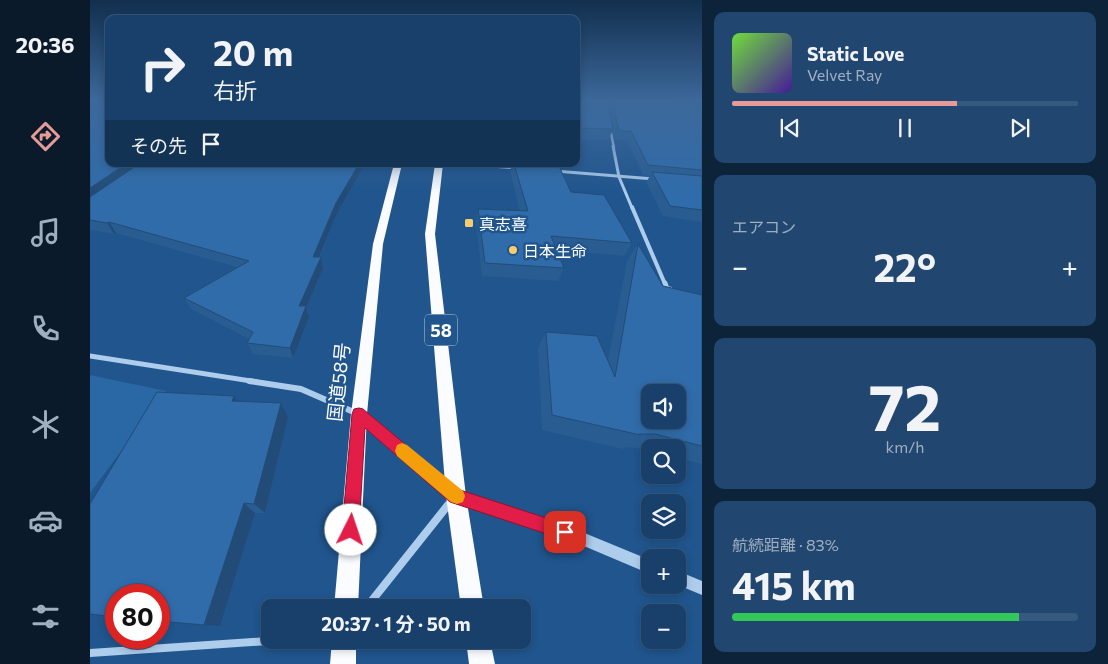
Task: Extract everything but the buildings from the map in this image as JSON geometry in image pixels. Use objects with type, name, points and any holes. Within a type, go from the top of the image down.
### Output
[{"type":"highway","name":"国道58号","points":[[347,599],[359,414],[378,244],[397,167]]},
{"type":"highway","name":"58","points":[[439,167],[430,234],[456,496],[472,599]]},
{"type":"highway","points":[[343,664],[344,649]]},
{"type":"highway","points":[[480,649],[482,664]]},
{"type":"street","points":[[610,131],[618,177],[668,289],[676,291]]},
{"type":"street","points":[[502,167],[525,169]]},
{"type":"street","points":[[553,171],[656,179]]},
{"type":"street","points":[[90,356],[301,389],[359,414],[456,496],[565,532],[641,563]]},
{"type":"street","points":[[373,599],[456,496]]},
{"type":"street","points":[[686,581],[702,588]]},
{"type":"street","points":[[90,653],[261,641]]},
{"type":"shaded area","points":[[90,375],[166,391],[90,493]]},
{"type":"slow traffic","points":[[402,451],[457,496]]},
{"type":"place","name":"真志喜","points":[[469,223]]},
{"type":"place","name":"日本生命","points":[[513,250]]},
{"type":"route","points":[[351,530],[359,414],[456,496],[565,532]]}]
